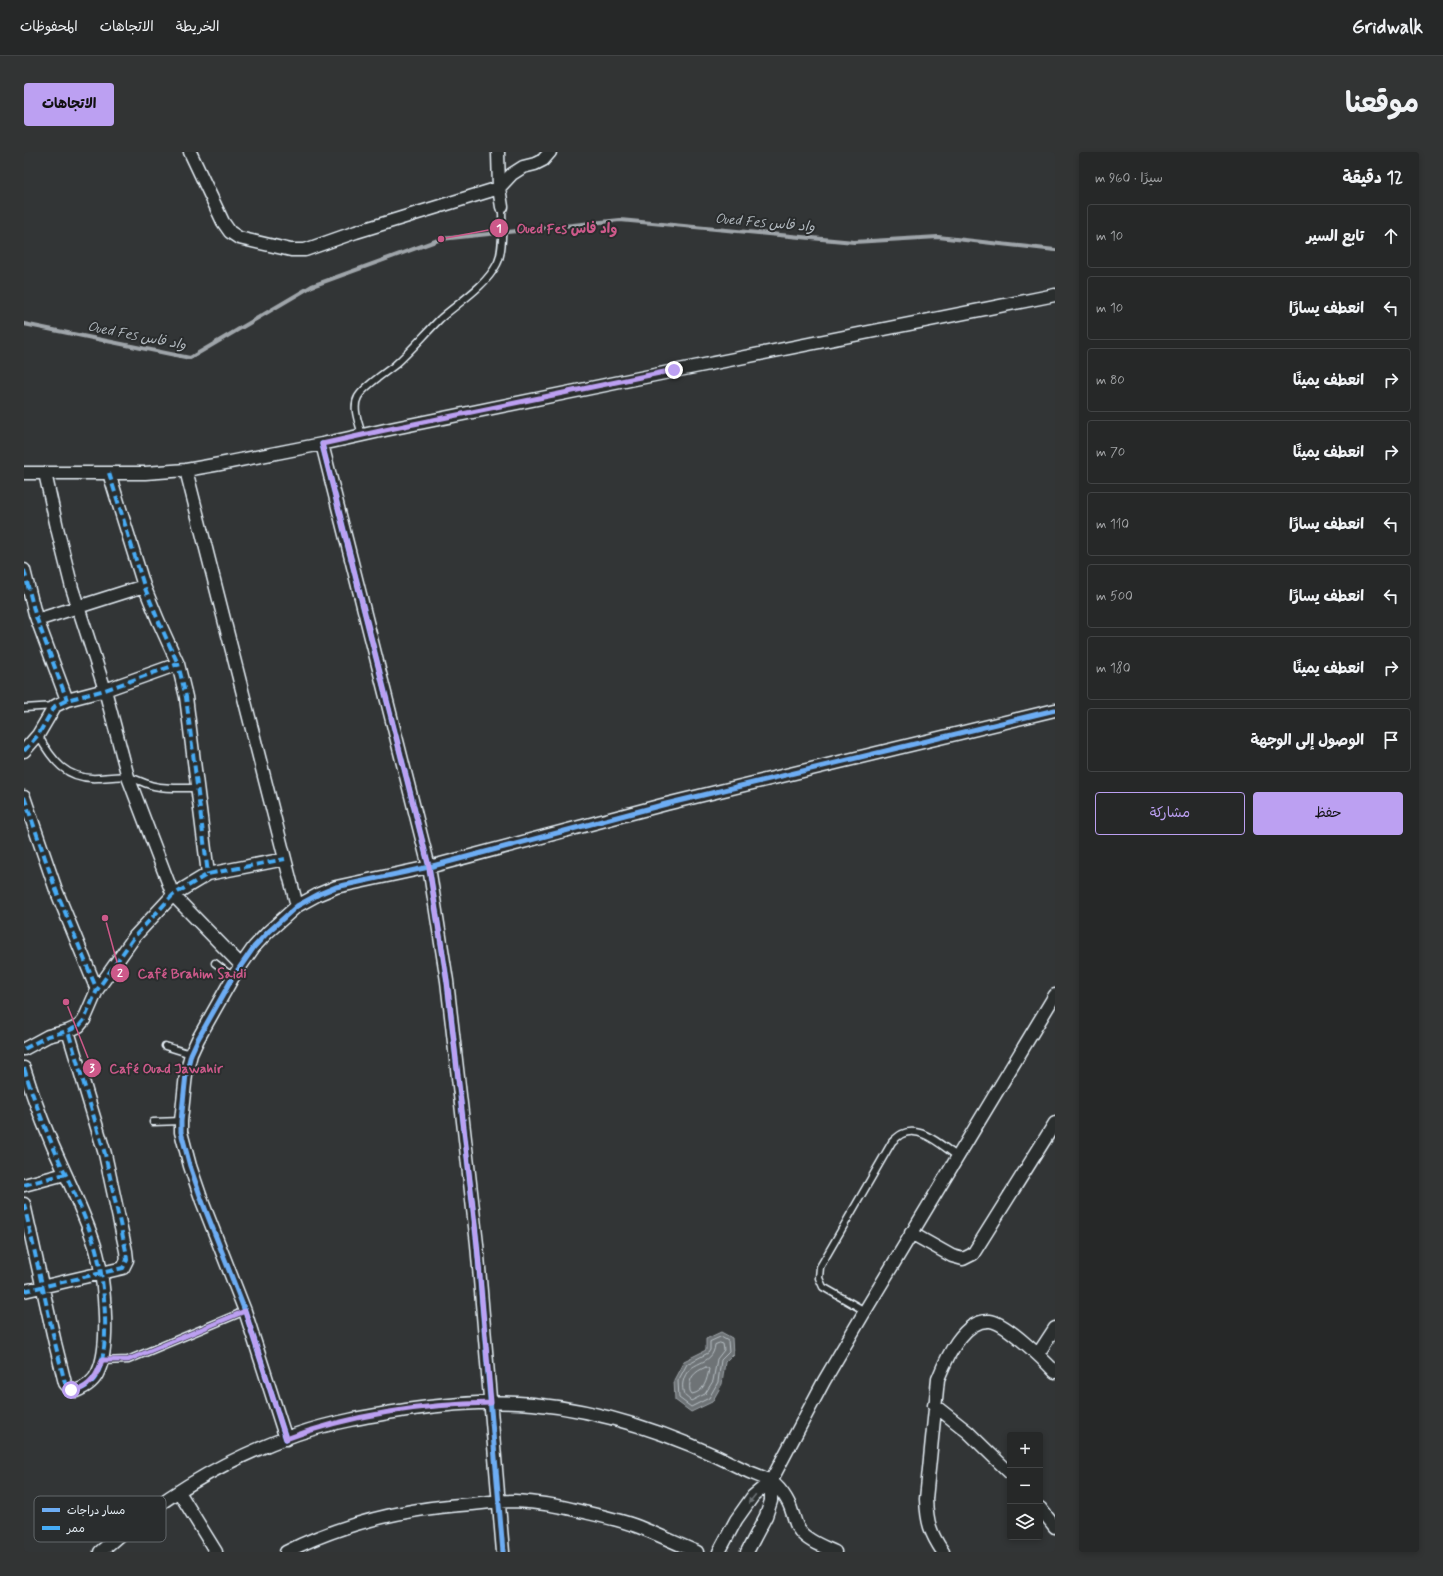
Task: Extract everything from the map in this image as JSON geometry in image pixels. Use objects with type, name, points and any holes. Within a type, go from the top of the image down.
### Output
[{"type":"street","points":[[190,152],[223,222],[230,232],[239,238],[291,250],[305,250],[312,248],[329,240],[499,188],[512,174],[522,167],[535,164],[543,160],[550,152]]},
{"type":"street","points":[[498,152],[499,188],[502,207]]},
{"type":"street","points":[[24,473],[109,474],[186,470],[322,444],[674,370],[1055,295]]},
{"type":"street","points":[[322,444],[429,867],[447,981],[468,1160],[477,1244],[503,1552]]},
{"type":"street","points":[[186,470],[297,906]]},
{"type":"street","points":[[45,473],[58,532],[78,608],[105,690],[128,777],[173,895],[241,965]]},
{"type":"street","points":[[109,474],[144,586],[178,664],[186,697],[208,874]]},
{"type":"street","points":[[24,570],[37,620],[66,700]]},
{"type":"street","points":[[37,620],[144,586]]},
{"type":"street","points":[[24,751],[38,735],[55,706],[66,700],[105,690],[178,664]]},
{"type":"street","points":[[286,1439],[245,1311],[198,1187],[182,1132],[181,1121],[186,1074],[191,1054],[206,1022],[233,977],[268,932],[297,906],[336,887],[429,867],[681,800],[1055,710]]},
{"type":"street","points":[[24,797],[56,890],[97,990]]},
{"type":"street","points":[[24,1049],[48,1036],[68,1032],[79,1026],[84,1020],[97,990],[135,936],[173,895],[208,874],[285,859]]},
{"type":"street","points":[[719,1552],[736,1520],[753,1496],[771,1481],[824,1381],[957,1156],[1055,995]]},
{"type":"street","points":[[24,1291],[123,1268],[127,1260],[105,1154],[68,1032]]},
{"type":"street","points":[[24,1068],[44,1125],[65,1174],[76,1194],[95,1246],[101,1274],[105,1303],[105,1338],[102,1360],[98,1372],[91,1383],[76,1391],[67,1387],[55,1343],[24,1204]]},
{"type":"street","points":[[911,1233],[952,1256],[963,1259],[973,1254],[1055,1123]]},
{"type":"street","points":[[24,1185],[65,1174]]},
{"type":"street","points":[[943,1552],[934,1539],[929,1528],[926,1515],[926,1499],[934,1405],[938,1379],[944,1362],[969,1327],[979,1322],[991,1320],[1002,1325],[1038,1354],[1055,1372]]},
{"type":"street","points":[[1038,1354],[1055,1328]]},
{"type":"street","points":[[166,1501],[221,1466],[286,1439],[319,1428],[390,1412],[429,1406],[491,1403],[534,1404],[578,1410],[609,1418],[714,1454],[771,1481],[787,1499],[795,1524],[801,1533],[835,1552]]},
{"type":"street","points":[[934,1405],[968,1432],[1007,1470]]},
{"type":"street","points":[[747,1552],[766,1516],[771,1501],[771,1481]]},
{"type":"street","points":[[179,1492],[216,1552]]},
{"type":"street","points":[[286,1552],[318,1538],[363,1522],[435,1507],[498,1502],[535,1503],[583,1511],[637,1526],[698,1552]]},
{"type":"street","points":[[1043,1512],[1055,1527]]},
{"type":"street","points":[[100,1552],[112,1542]]},
{"type":"lane","points":[[362,435],[355,406],[359,396],[405,356],[440,319],[473,292],[495,268],[498,263],[500,251],[502,207]]},
{"type":"lane","points":[[24,708],[55,706]]},
{"type":"lane","points":[[38,735],[48,753],[60,766],[70,774],[79,777],[128,777],[157,787],[197,788]]},
{"type":"lane","points":[[215,962],[233,977]]},
{"type":"lane","points":[[165,1046],[191,1054]]},
{"type":"lane","points":[[153,1122],[181,1121]]},
{"type":"lane","points":[[865,1311],[823,1287],[819,1278],[820,1267],[892,1142],[902,1134],[911,1132],[923,1133],[957,1156]]},
{"type":"lane","points":[[102,1360],[128,1360],[245,1311]]},
{"type":"water","points":[[721,1332],[732,1338],[733,1354],[725,1362],[722,1384],[712,1402],[691,1412],[675,1400],[674,1380],[684,1361],[706,1350],[706,1339]]},
{"type":"waterway","name":"Oued Fes واد فاس","points":[[24,324],[190,358],[312,286],[441,239],[620,220],[854,242],[938,237],[1055,250]]},
{"type":"marked path","points":[[109,473],[144,586],[178,664]]},
{"type":"marked path","points":[[24,570],[35,614],[67,700]]},
{"type":"marked path","points":[[24,751],[38,735],[55,706],[67,700],[105,690],[178,664],[186,697],[208,874]]},
{"type":"marked path","points":[[24,797],[56,890],[97,990]]},
{"type":"marked path","points":[[24,1049],[48,1036],[68,1031],[79,1026],[84,1020],[97,990],[135,936],[173,895],[208,874],[285,859]]},
{"type":"marked path","points":[[24,1291],[123,1268],[127,1260],[105,1154],[68,1031]]},
{"type":"marked path","points":[[24,1068],[48,1134],[88,1227],[95,1246],[101,1274],[105,1310],[102,1360],[94,1379],[86,1386],[76,1391],[71,1390],[65,1383],[24,1204]]},
{"type":"marked path","points":[[24,1185],[65,1174]]},
{"type":"cycle path","points":[[322,444],[429,867],[447,981],[477,1244],[503,1552]]},
{"type":"cycle path","points":[[286,1439],[245,1311],[202,1201],[190,1166],[181,1132],[186,1074],[191,1054],[233,977],[254,947],[268,932],[297,906],[336,887],[429,867],[666,804],[1055,710]]},
{"type":"place","name":"Oued Fes واد فاس","points":[[441,239]]},
{"type":"place","name":"Café Brahim Saidi","points":[[105,918]]},
{"type":"place","name":"Café Ouad Jawahir","points":[[66,1002]]},
{"type":"route","points":[[71,1390],[76,1391],[91,1383],[98,1372],[102,1360],[128,1360],[245,1311],[286,1439],[297,1434],[319,1428],[372,1416],[429,1406],[491,1403],[477,1244],[447,981],[429,867],[322,444],[674,370]]}]
